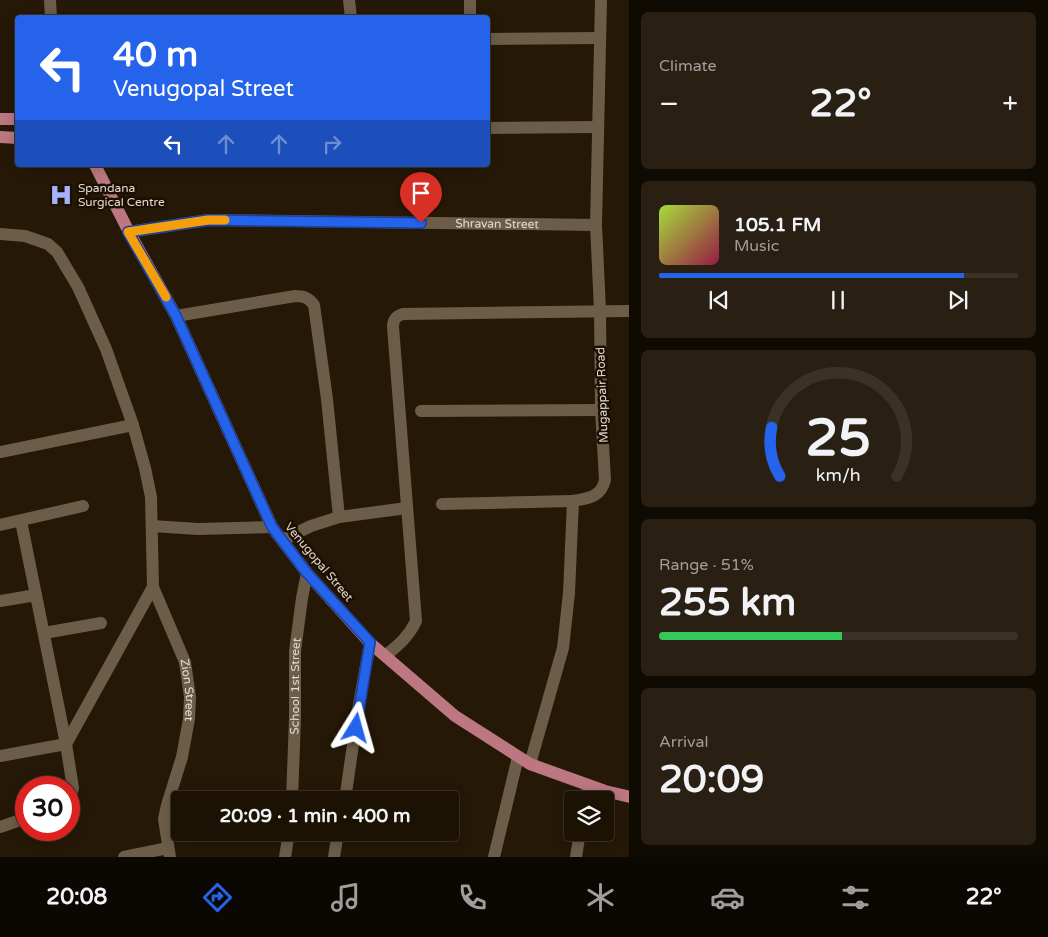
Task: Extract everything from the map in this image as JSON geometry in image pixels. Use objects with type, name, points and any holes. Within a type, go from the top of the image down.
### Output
[{"type":"main road","points":[[0,119],[15,119]]},
{"type":"main road","points":[[0,137],[15,138]]},
{"type":"main road","name":"Venugopal Street","points":[[96,167],[128,232],[176,316],[272,527],[307,573],[370,642],[455,716],[530,764],[629,798]]},
{"type":"street","points":[[50,0],[51,15]]},
{"type":"street","points":[[349,0],[351,15]]},
{"type":"street","points":[[470,0],[470,15]]},
{"type":"street","name":"Mugappair Road","points":[[573,501],[598,494],[603,488],[605,480],[601,410],[600,310],[596,225],[601,0]]},
{"type":"street","points":[[490,39],[600,38]]},
{"type":"street","points":[[490,128],[597,127]]},
{"type":"street","name":"Shravan Street","points":[[128,232],[208,220],[596,225]]},
{"type":"street","name":"Zion Street","points":[[0,234],[25,236],[39,240],[48,244],[57,252],[78,287],[106,349],[133,425],[151,497],[153,587],[185,662],[190,697],[189,719],[182,757],[164,819],[169,852]]},
{"type":"street","points":[[176,316],[295,296],[306,297],[311,301],[314,305],[328,399],[339,516]]},
{"type":"street","points":[[386,655],[403,641],[410,633],[416,621],[401,410],[393,327],[394,319],[403,314],[629,310]]},
{"type":"street","points":[[421,411],[601,410]]},
{"type":"street","points":[[0,452],[133,425]]},
{"type":"street","points":[[442,504],[573,501],[569,593],[563,648],[530,764]]},
{"type":"street","points":[[0,525],[83,506]]},
{"type":"street","points":[[282,540],[311,526],[339,516],[407,508]]},
{"type":"street","points":[[21,521],[71,776]]},
{"type":"street","points":[[152,526],[198,529],[272,527]]},
{"type":"street","name":"School 1st Street","points":[[292,791],[295,650],[307,573]]},
{"type":"street","points":[[66,744],[153,587]]},
{"type":"street","points":[[0,601],[36,595]]},
{"type":"street","points":[[44,633],[101,622]]},
{"type":"street","points":[[346,791],[370,642]]},
{"type":"street","points":[[0,756],[66,744]]},
{"type":"street","points":[[494,857],[518,757]]},
{"type":"street","points":[[587,791],[588,785]]},
{"type":"street","points":[[0,827],[15,822]]},
{"type":"street","points":[[285,857],[288,841]]},
{"type":"street","points":[[334,857],[337,841]]},
{"type":"street","points":[[576,857],[579,841]]},
{"type":"street","points":[[124,857],[169,852]]},
{"type":"slow traffic","points":[[166,297],[128,232],[208,220],[225,220]]},
{"type":"place","name":"Spandana Surgical Centre","points":[[61,195]]},
{"type":"route","points":[[356,728],[370,642],[307,573],[272,527],[176,316],[128,232],[208,220],[421,223]]}]
